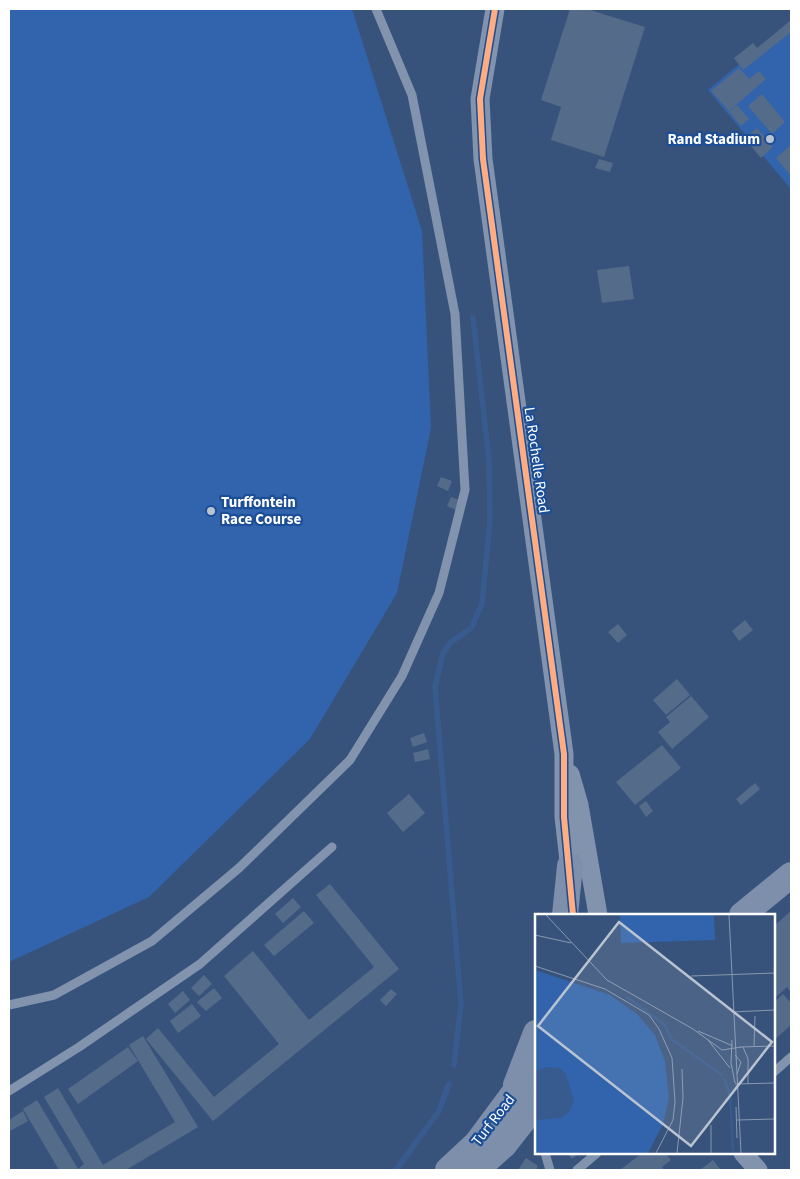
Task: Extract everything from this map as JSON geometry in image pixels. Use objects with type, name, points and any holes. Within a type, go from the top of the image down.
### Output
[{"type":"main road","points":[[565,914],[570,866]]},
{"type":"main road","points":[[743,914],[791,875]]},
{"type":"main road","points":[[523,1114],[518,1076],[535,1035]]},
{"type":"main road","name":"Turf Road","points":[[464,1167],[504,1146],[523,1114],[535,1072]]},
{"type":"main road","name":"Turf Road","points":[[464,1167],[489,1129],[523,1114]]},
{"type":"street","name":"La Rochelle Road","points":[[495,9],[480,99],[483,159],[564,754],[564,817],[573,914]]},
{"type":"street","name":"La Rochelle Road","points":[[564,754],[579,805],[598,914]]},
{"type":"street","points":[[744,1154],[758,1170]]},
{"type":"lane","points":[[9,1005],[54,995],[152,941],[239,868],[350,760],[402,676],[439,593],[465,490],[455,314],[412,95],[376,9]]},
{"type":"lane","points":[[9,1091],[79,1047],[200,964],[332,847]]},
{"type":"lane","points":[[775,1071],[791,1057]]},
{"type":"lane","points":[[545,1154],[550,1170]]},
{"type":"lane","points":[[576,1170],[597,1154]]},
{"type":"shaded area","name":"Turffontein Race Course","points":[[9,9],[352,9],[422,231],[431,428],[397,593],[310,739],[149,897],[9,962]]},
{"type":"shaded area","name":"Rand Stadium","points":[[791,21],[791,189],[708,90]]},
{"type":"building","points":[[570,9],[587,9],[645,27],[604,157],[551,140],[561,107],[541,100]]},
{"type":"building","points":[[791,20],[791,32],[743,70],[734,58],[753,43],[757,48]]},
{"type":"building","points":[[739,68],[749,79],[759,71],[766,79],[729,111],[711,91]]},
{"type":"building","points":[[762,94],[785,122],[772,134],[748,106]]},
{"type":"building","points":[[737,105],[749,119],[741,126],[729,112]]},
{"type":"building","points":[[757,128],[773,147],[761,158],[744,138]]},
{"type":"building","points":[[791,145],[791,176],[776,158]]},
{"type":"building","points":[[599,159],[613,163],[610,172],[595,168]]},
{"type":"building","points":[[629,266],[634,299],[602,303],[597,270]]},
{"type":"building","points":[[441,477],[452,481],[448,491],[437,486]]},
{"type":"building","points":[[451,497],[462,501],[458,511],[447,506]]},
{"type":"building","points":[[745,620],[753,630],[739,641],[732,631]]},
{"type":"building","points":[[618,624],[627,635],[618,643],[608,632]]},
{"type":"building","points":[[677,679],[690,695],[666,715],[653,700]]},
{"type":"building","points":[[691,696],[709,717],[672,749],[658,732],[670,722],[666,717]]},
{"type":"building","points":[[424,733],[427,742],[413,747],[410,738]]},
{"type":"building","points":[[662,745],[681,768],[635,805],[616,782]]},
{"type":"building","points":[[428,749],[430,759],[415,762],[413,753]]},
{"type":"building","points":[[755,783],[760,789],[741,805],[736,799]]},
{"type":"building","points":[[409,794],[425,813],[403,832],[387,813]]},
{"type":"building","points":[[646,801],[653,811],[646,817],[639,806]]},
{"type":"building","points":[[330,884],[399,969],[213,1121],[146,1039],[158,1028],[214,1097],[279,1044],[224,976],[253,951],[309,1020],[374,967],[316,895]]},
{"type":"building","points":[[293,898],[301,907],[283,923],[275,914]]},
{"type":"building","points":[[304,911],[314,923],[274,956],[264,945]]},
{"type":"building","points":[[791,911],[791,992],[787,987],[775,998],[775,925]]},
{"type":"building","points":[[204,975],[212,984],[199,996],[191,988]]},
{"type":"building","points":[[214,988],[222,998],[206,1011],[197,1002]]},
{"type":"building","points":[[391,989],[397,994],[386,1006],[380,1000]]},
{"type":"building","points":[[183,991],[190,1000],[175,1013],[168,1004]]},
{"type":"building","points":[[783,994],[791,1003],[791,1025],[775,1039],[775,1001]]},
{"type":"building","points":[[192,1004],[201,1016],[178,1033],[170,1021]]},
{"type":"building","points":[[143,1036],[198,1127],[126,1170],[59,1170],[23,1109],[37,1100],[78,1169],[84,1164],[44,1097],[58,1088],[103,1165],[175,1122],[129,1045]]},
{"type":"building","points":[[128,1047],[138,1061],[78,1104],[68,1089]]},
{"type":"building","points":[[23,1111],[28,1121],[10,1131],[9,1120]]},
{"type":"building","points":[[568,1154],[579,1154],[572,1159]]},
{"type":"building","points":[[641,1154],[666,1154],[671,1160],[662,1167],[664,1170],[620,1170]]},
{"type":"building","points":[[526,1158],[538,1166],[536,1170],[518,1170]]},
{"type":"building","points":[[713,1160],[721,1170],[700,1170]]},
{"type":"waterway","points":[[454,1065],[461,1004],[435,687],[443,653],[451,642],[471,628],[482,604],[490,520],[489,460],[473,318]]},
{"type":"waterway","points":[[396,1170],[439,1111],[449,1084]]},
{"type":"cycle path","points":[[495,9],[480,99],[483,159],[564,754],[564,817],[573,914]]},
{"type":"place","name":"Rand Stadium","points":[[770,139]]},
{"type":"place","name":"Turffontein Race Course","points":[[211,511]]}]
